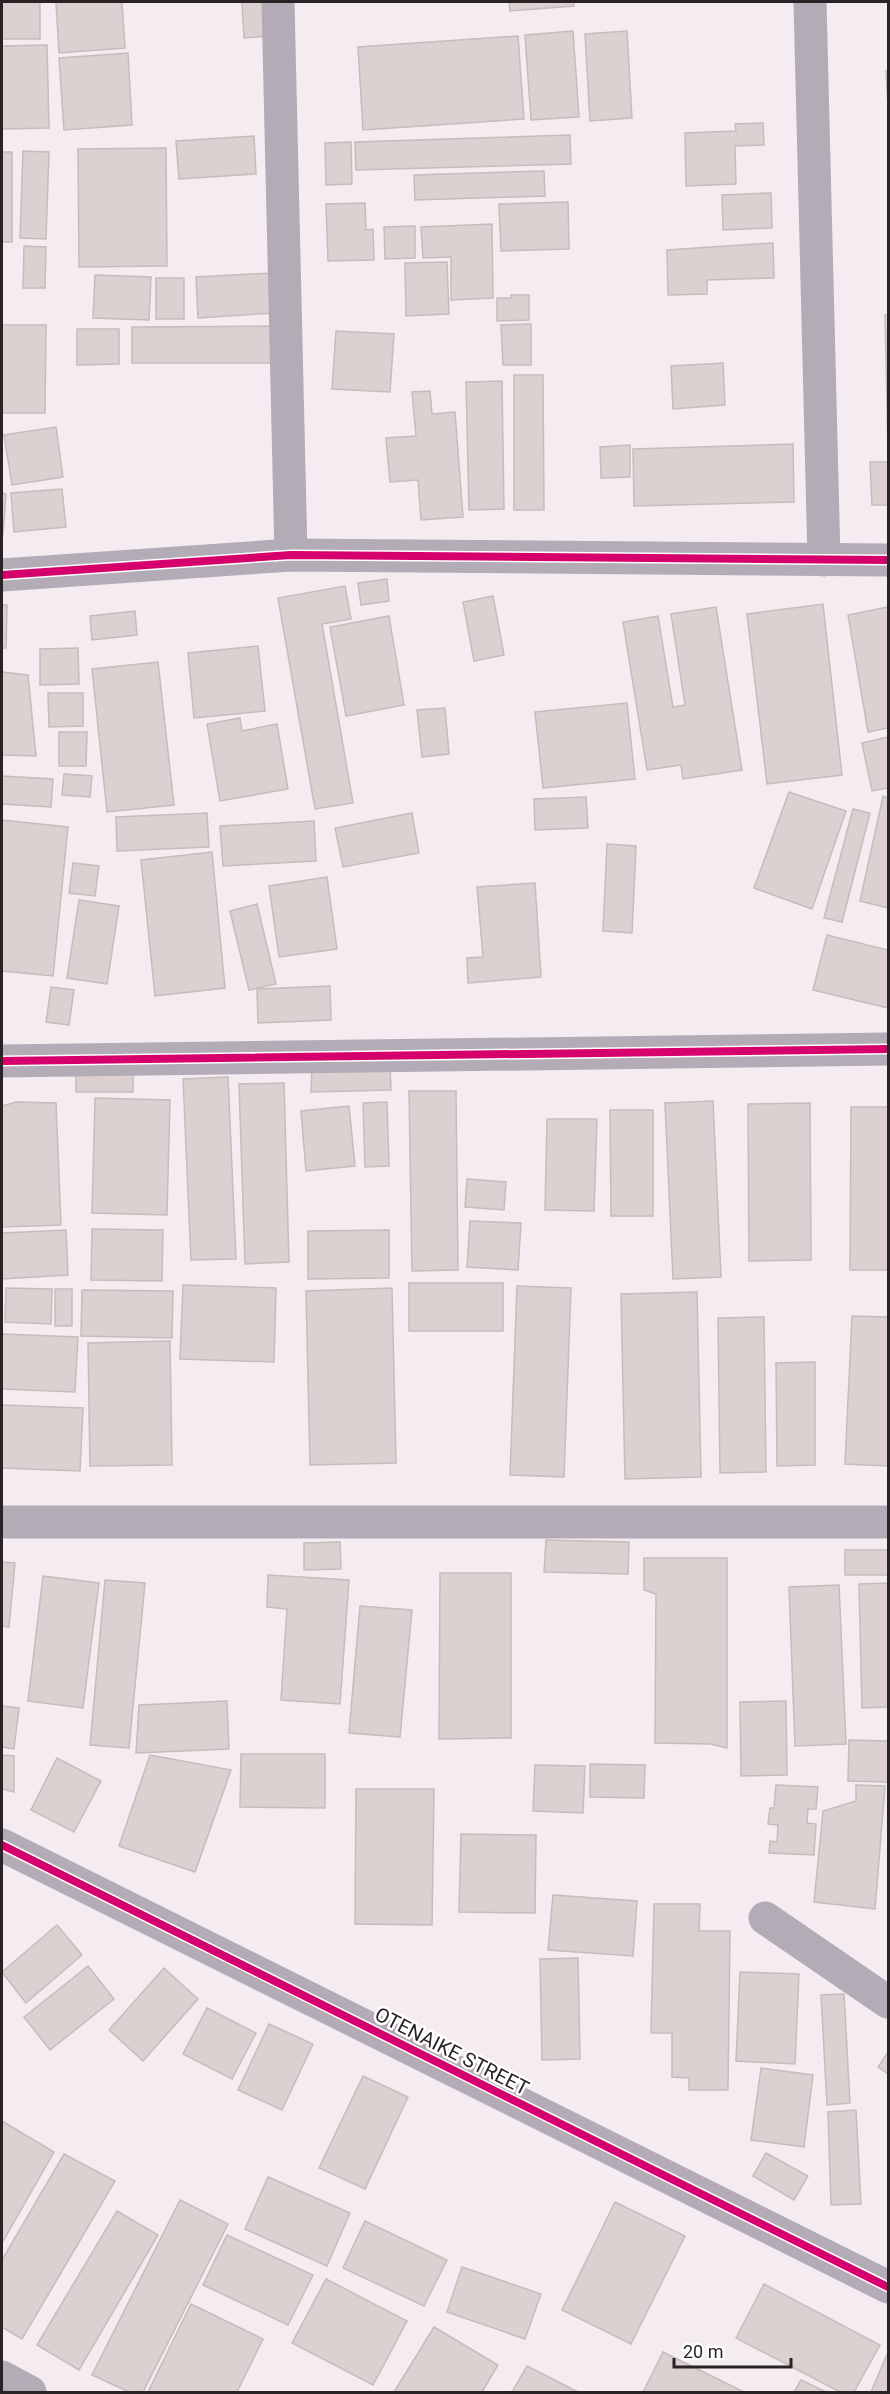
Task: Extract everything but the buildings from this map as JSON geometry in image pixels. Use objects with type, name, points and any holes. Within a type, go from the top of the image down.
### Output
[{"type":"street","points":[[279,2],[291,555]]},
{"type":"street","points":[[810,2],[824,560]]},
{"type":"street","points":[[2,575],[291,555],[888,561]]},
{"type":"street","points":[[2,1061],[888,1049]]},
{"type":"street","points":[[2,1522],[888,1522]]},
{"type":"street","name":"OTENAIKE STREET","points":[[2,1845],[888,2287]]},
{"type":"street","points":[[765,1918],[888,2002]]},
{"type":"street","points":[[2,2377],[30,2392]]},
{"type":"cycle path","points":[[2,575],[291,555],[888,560]]},
{"type":"cycle path","points":[[2,1061],[888,1049]]},
{"type":"cycle path","points":[[2,1845],[888,2287]]}]
